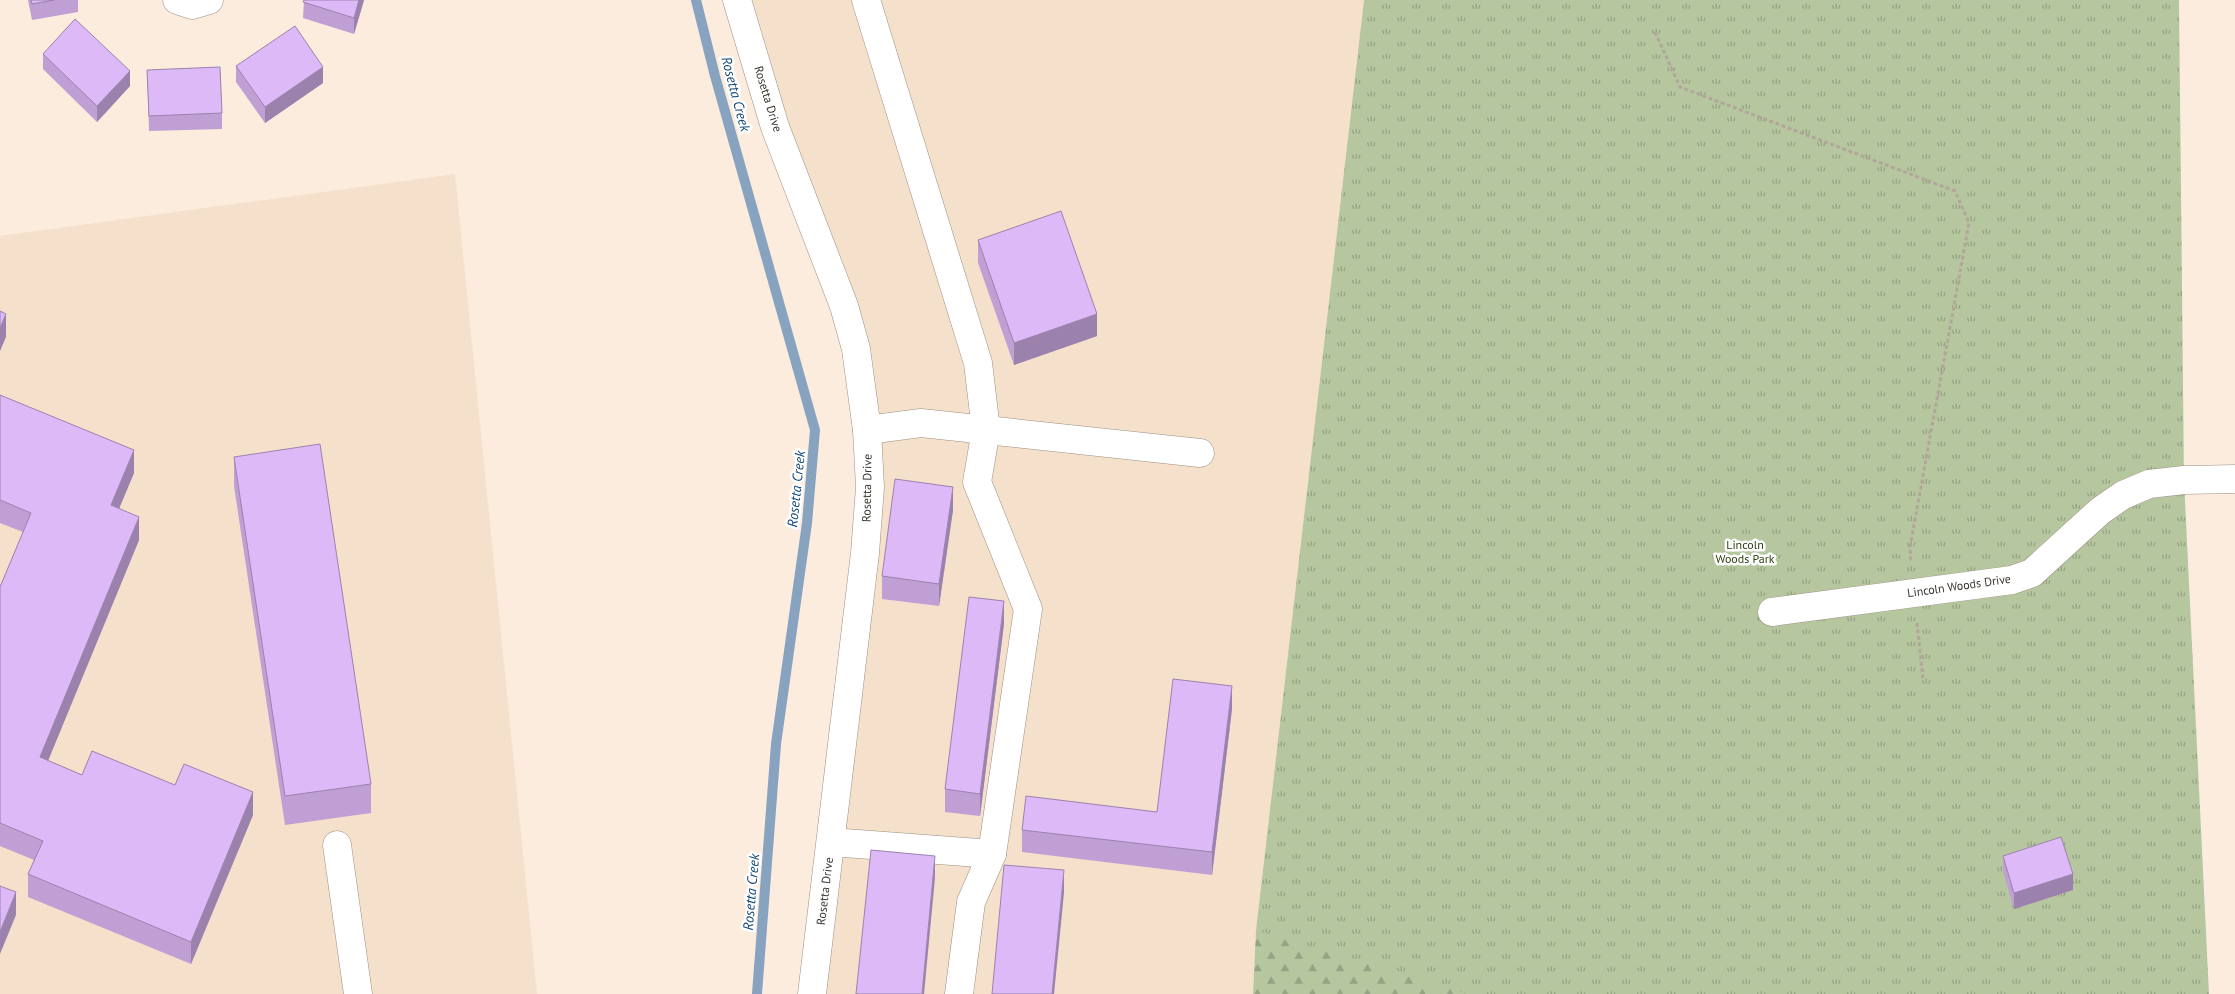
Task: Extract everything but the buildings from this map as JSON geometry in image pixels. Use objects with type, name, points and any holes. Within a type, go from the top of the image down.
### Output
[{"type":"street","points":[[177,0],[192,5],[209,0]]},
{"type":"street","name":"Rosetta Drive","points":[[737,0],[776,127],[844,306],[856,349],[867,430],[870,487],[865,553],[812,994]]},
{"type":"street","points":[[866,0],[978,363],[986,430],[977,482],[1028,609],[992,854],[971,902],[959,994]]},
{"type":"street","points":[[867,430],[921,423],[1200,453]]},
{"type":"street","name":"Lincoln Woods Drive","points":[[1772,612],[2012,580],[2032,573],[2100,511],[2123,495],[2150,484],[2184,480],[2235,479]]},
{"type":"street","points":[[830,842],[992,854]]},
{"type":"street","points":[[336,845],[358,994]]},
{"type":"path","points":[[1655,32],[1680,87],[1955,191],[1969,223],[1910,547],[1923,678]]},
{"type":"shaded area","points":[[737,0],[1364,0],[1256,930],[1253,994],[804,994],[865,553],[856,349]]},
{"type":"shaded area","points":[[455,174],[537,994],[0,994],[0,236]]},
{"type":"green space","name":"Lincoln Woods Park","points":[[1364,0],[2179,0],[2184,480],[2209,994],[1467,994],[1256,930]]},
{"type":"green space","points":[[1256,930],[1394,944],[1567,994],[1253,994]]},
{"type":"waterway","name":"Rosetta Creek","points":[[696,0],[715,76],[815,430],[807,523],[776,744],[757,994]]}]
